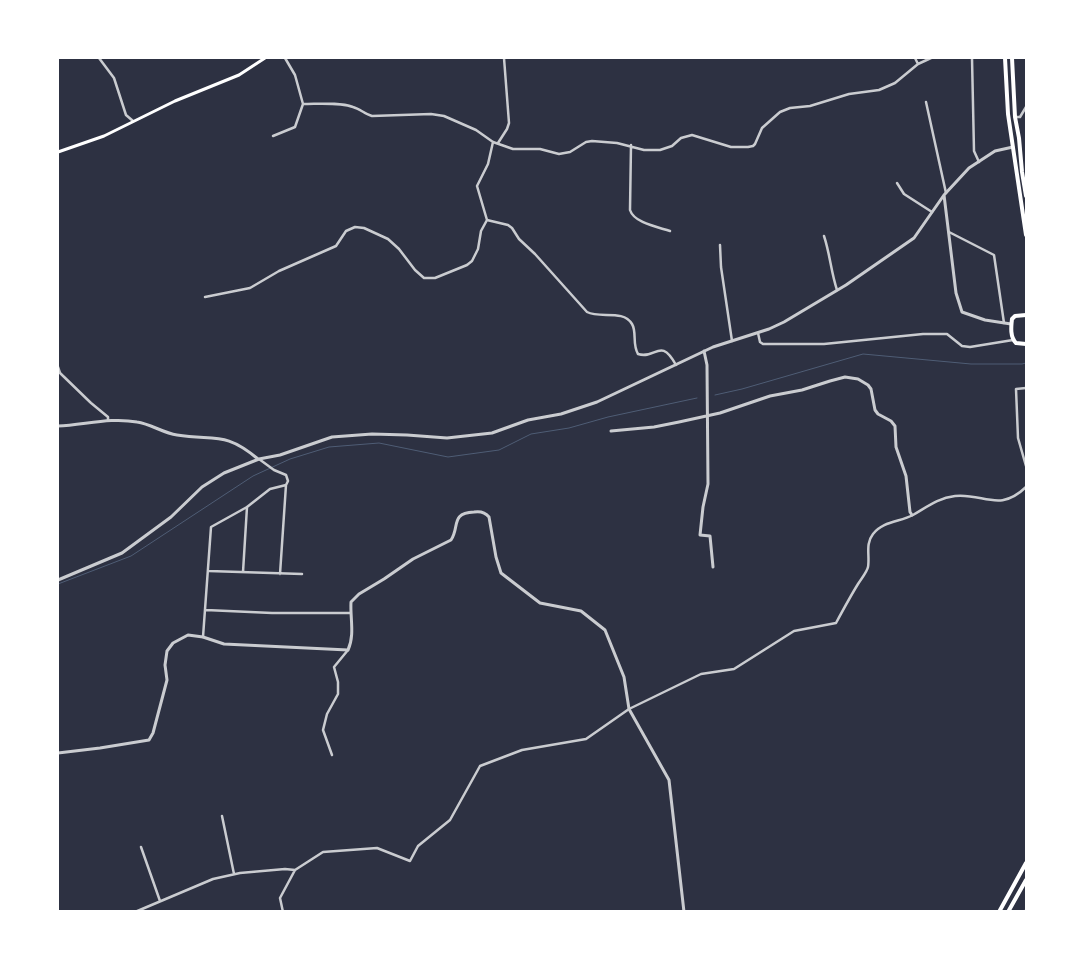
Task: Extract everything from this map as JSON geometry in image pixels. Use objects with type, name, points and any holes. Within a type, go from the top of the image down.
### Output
[{"type":"main road","points":[[58,152],[92,142],[132,121],[238,75],[265,58]]},
{"type":"main road","points":[[1005,58],[1008,114],[1026,235]]},
{"type":"main road","points":[[1012,58],[1015,117],[1026,196]]},
{"type":"main road","points":[[1026,316],[1014,316],[1011,324],[1016,343],[1026,344]]},
{"type":"main road","points":[[999,912],[1026,863]]},
{"type":"main road","points":[[1008,912],[1026,880]]},
{"type":"street","points":[[100,58],[114,78],[126,115],[132,121]]},
{"type":"street","points":[[273,136],[295,127],[303,104],[295,75],[285,58]]},
{"type":"street","points":[[498,143],[507,129],[508,123],[504,58]]},
{"type":"street","points":[[915,58],[918,64]]},
{"type":"street","points":[[303,104],[349,106],[354,107],[363,114],[372,116],[397,114],[438,115],[476,130],[493,142],[512,149],[540,149],[560,154],[570,152],[586,142],[601,140],[631,145],[644,150],[660,150],[672,146],[681,138],[692,135],[732,146],[753,146],[758,141],[762,128],[780,112],[790,108],[810,106],[849,94],[879,90],[895,83],[918,64],[931,58]]},
{"type":"street","points":[[972,58],[974,150],[979,162]]},
{"type":"street","points":[[926,102],[945,194],[956,293],[962,312],[985,320],[1011,324]]},
{"type":"street","points":[[1015,117],[1020,117],[1026,107]]},
{"type":"street","points":[[205,297],[250,288],[310,256],[333,248],[340,243],[346,231],[355,227],[364,228],[388,239],[399,249],[421,277],[435,278],[467,265],[472,261],[478,249],[481,231],[487,220],[477,186],[488,164],[493,142]]},
{"type":"street","points":[[631,145],[630,210],[632,215],[637,219],[670,231]]},
{"type":"street","points":[[58,580],[122,553],[172,517],[202,487],[224,473],[259,459],[280,455],[332,437],[372,434],[447,438],[492,433],[528,420],[561,414],[597,402],[704,351],[784,322],[837,290],[914,238],[945,194],[969,168],[995,151],[1013,148]]},
{"type":"street","points":[[897,183],[904,194],[932,213]]},
{"type":"street","points":[[487,220],[508,225],[512,228],[519,239],[587,312],[597,316],[619,316],[631,322],[635,349],[638,354],[645,356],[663,350],[671,356],[676,365]]},
{"type":"street","points":[[949,232],[994,255],[1004,323]]},
{"type":"street","points":[[824,236],[837,290]]},
{"type":"street","points":[[720,245],[721,267],[732,341]]},
{"type":"street","points":[[758,333],[760,342],[763,344],[824,344],[923,334],[946,334],[962,346],[970,347],[1014,340]]},
{"type":"street","points":[[704,351],[707,365],[708,484],[702,507],[700,535],[710,536],[713,567]]},
{"type":"street","points":[[58,367],[60,373],[90,404],[108,417],[108,420]]},
{"type":"street","points":[[611,431],[654,427],[720,413],[777,394],[802,390],[845,378],[864,382],[871,389],[875,410],[895,426],[896,447],[906,476],[910,512],[912,515]]},
{"type":"street","points":[[1026,388],[1016,389],[1018,438],[1026,466]]},
{"type":"street","points":[[58,426],[124,420],[143,423],[177,435],[214,437],[228,440],[235,442],[274,470],[286,475],[288,481],[286,485],[280,574]]},
{"type":"street","points":[[203,637],[211,527],[247,507],[270,489],[286,485]]},
{"type":"street","points":[[283,912],[280,898],[295,870],[323,852],[377,848],[410,861],[418,846],[450,820],[480,766],[522,750],[586,739],[629,709],[702,674],[734,670],[794,631],[836,623],[868,568],[867,550],[870,538],[873,533],[884,525],[912,515],[932,503],[947,497],[962,495],[994,502],[1020,493],[1026,487]]},
{"type":"street","points":[[243,572],[247,507]]},
{"type":"street","points":[[332,755],[324,730],[327,714],[338,694],[338,682],[334,666],[348,650],[352,641],[351,602],[359,594],[413,559],[450,540],[454,536],[457,519],[461,515],[473,512],[486,514],[492,526],[496,557],[502,573],[540,603],[581,611],[605,630],[624,677],[629,709],[669,780],[684,912]]},
{"type":"street","points":[[208,571],[302,574]]},
{"type":"street","points":[[206,610],[272,613],[350,613]]},
{"type":"street","points":[[58,753],[149,740],[153,733],[167,680],[165,665],[167,651],[173,643],[188,635],[203,637],[224,644],[348,650]]},
{"type":"street","points":[[222,816],[234,874]]},
{"type":"street","points":[[141,847],[160,901]]},
{"type":"street","points":[[135,912],[213,880],[234,874],[284,869],[295,870]]},
{"type":"waterway","points":[[715,395],[863,354],[971,364],[1026,363]]},
{"type":"waterway","points":[[58,584],[131,556],[253,476],[290,459],[329,447],[379,443],[448,457],[499,450],[531,434],[569,428],[608,417],[697,398]]}]
